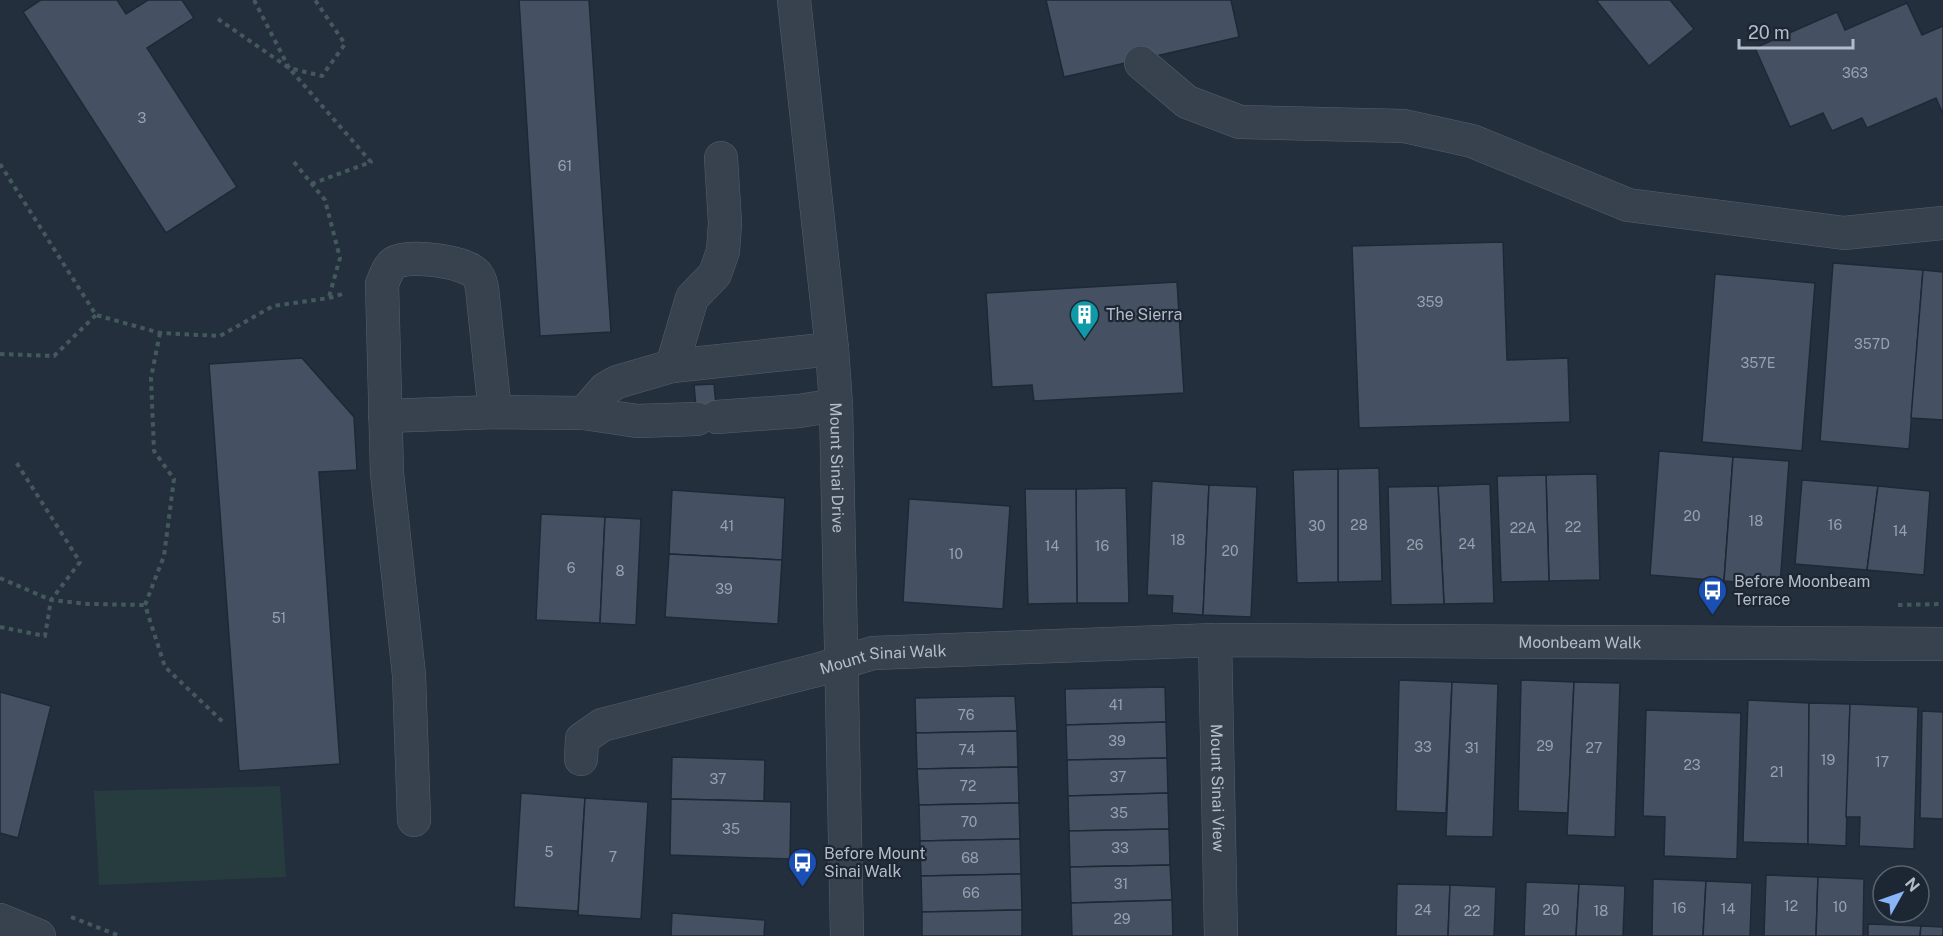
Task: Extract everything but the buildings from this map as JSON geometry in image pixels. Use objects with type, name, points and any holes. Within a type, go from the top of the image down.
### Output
[{"type":"street","name":"Mount Sinai Drive","points":[[794,0],[836,405],[847,936]]},
{"type":"street","points":[[1141,63],[1187,102],[1240,122],[1404,126],[1472,141],[1628,205],[1844,233],[1943,223]]},
{"type":"street","points":[[672,366],[692,298],[715,274],[723,251],[725,223],[721,158]]},
{"type":"street","points":[[414,820],[409,675],[387,473],[384,416],[382,284],[388,269],[395,262],[412,259],[450,262],[466,266],[477,274],[482,288],[495,412]]},
{"type":"street","points":[[584,412],[605,389],[617,382],[672,366],[832,350]]},
{"type":"street","points":[[384,416],[584,412],[638,422],[799,411],[836,405]]},
{"type":"street","name":"Mount Sinai Walk","points":[[581,759],[582,739],[602,725],[873,653],[1215,640]]},
{"type":"street","name":"Moonbeam Walk","points":[[1215,640],[1943,644]]},
{"type":"street","name":"Mount Sinai View","points":[[1215,640],[1221,936]]},
{"type":"street","points":[[0,920],[39,936]]},
{"type":"path","points":[[254,0],[289,68],[371,162],[311,184]]},
{"type":"path","points":[[218,19],[289,68],[322,76],[345,44],[315,0]]},
{"type":"path","points":[[294,162],[325,200],[340,258],[329,298]]},
{"type":"path","points":[[0,164],[96,315],[160,333],[220,336],[273,306],[329,298],[382,284]]},
{"type":"path","points":[[0,354],[54,356],[96,315]]},
{"type":"path","points":[[160,333],[151,378],[154,451],[174,479],[164,556],[145,605],[165,667],[223,722]]},
{"type":"path","points":[[0,627],[45,636],[51,600],[80,562],[16,462]]},
{"type":"path","points":[[0,578],[51,600],[88,604],[145,605]]},
{"type":"green space","points":[[280,786],[286,877],[99,885],[94,791]]},
{"type":"place","name":"The Sierra","points":[[1085,340]]},
{"type":"place","name":"Before Moonbeam Terrace","points":[[1713,616]]},
{"type":"place","name":"Before Mount Sinai Walk","points":[[803,888]]}]
